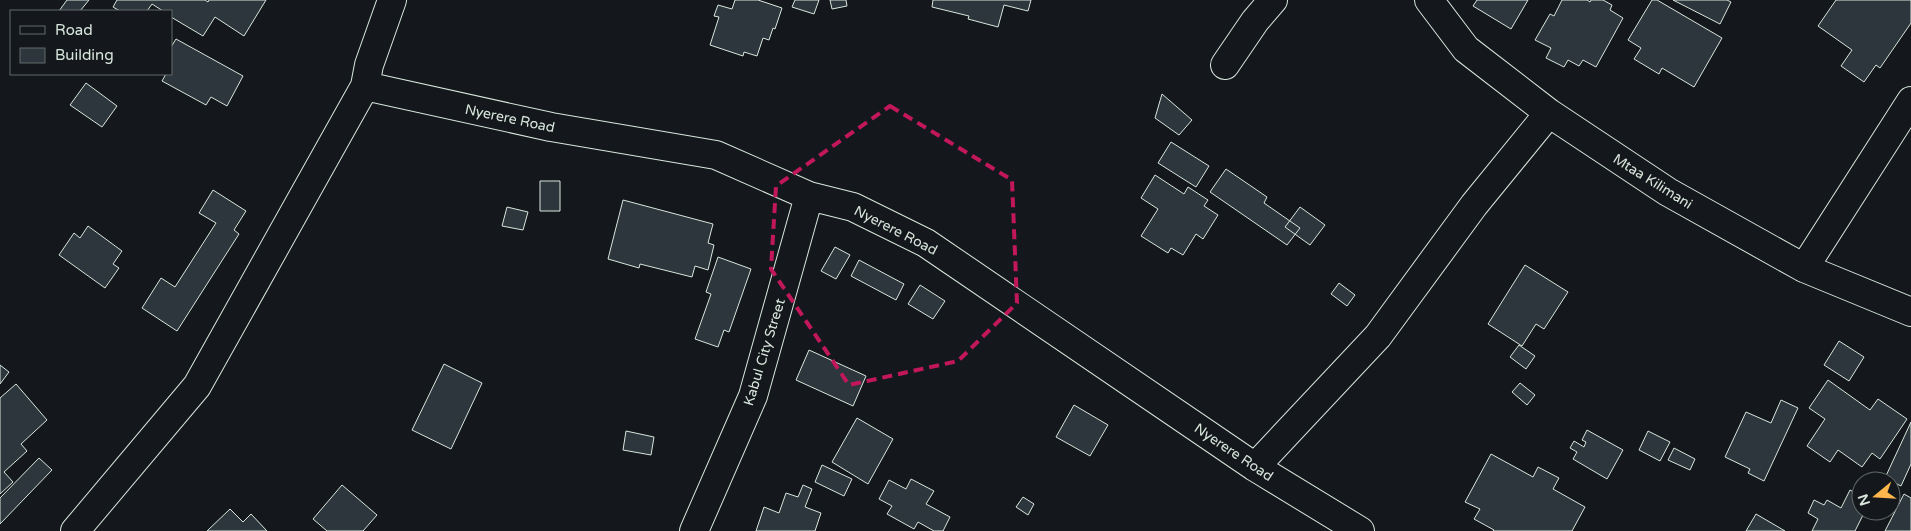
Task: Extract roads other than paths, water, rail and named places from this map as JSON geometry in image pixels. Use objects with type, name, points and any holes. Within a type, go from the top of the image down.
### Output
[{"type":"street","points":[[76,531],[197,386],[364,86],[368,65],[392,0]]},
{"type":"street","points":[[1225,65],[1255,21],[1273,0]]},
{"type":"street","name":"Mtaa Kilimani","points":[[1430,0],[1466,48],[1549,114],[1668,192],[1804,268],[1911,312]]},
{"type":"street","name":"Nyerere Road","points":[[364,86],[551,127],[716,155],[809,196],[853,207],[926,243],[1255,467],[1360,531]]},
{"type":"street","points":[[1804,268],[1911,101]]},
{"type":"street","points":[[1255,467],[1378,336],[1474,205],[1549,114]]},
{"type":"street","name":"Kabul City Street","points":[[694,531],[753,396],[809,196]]}]
